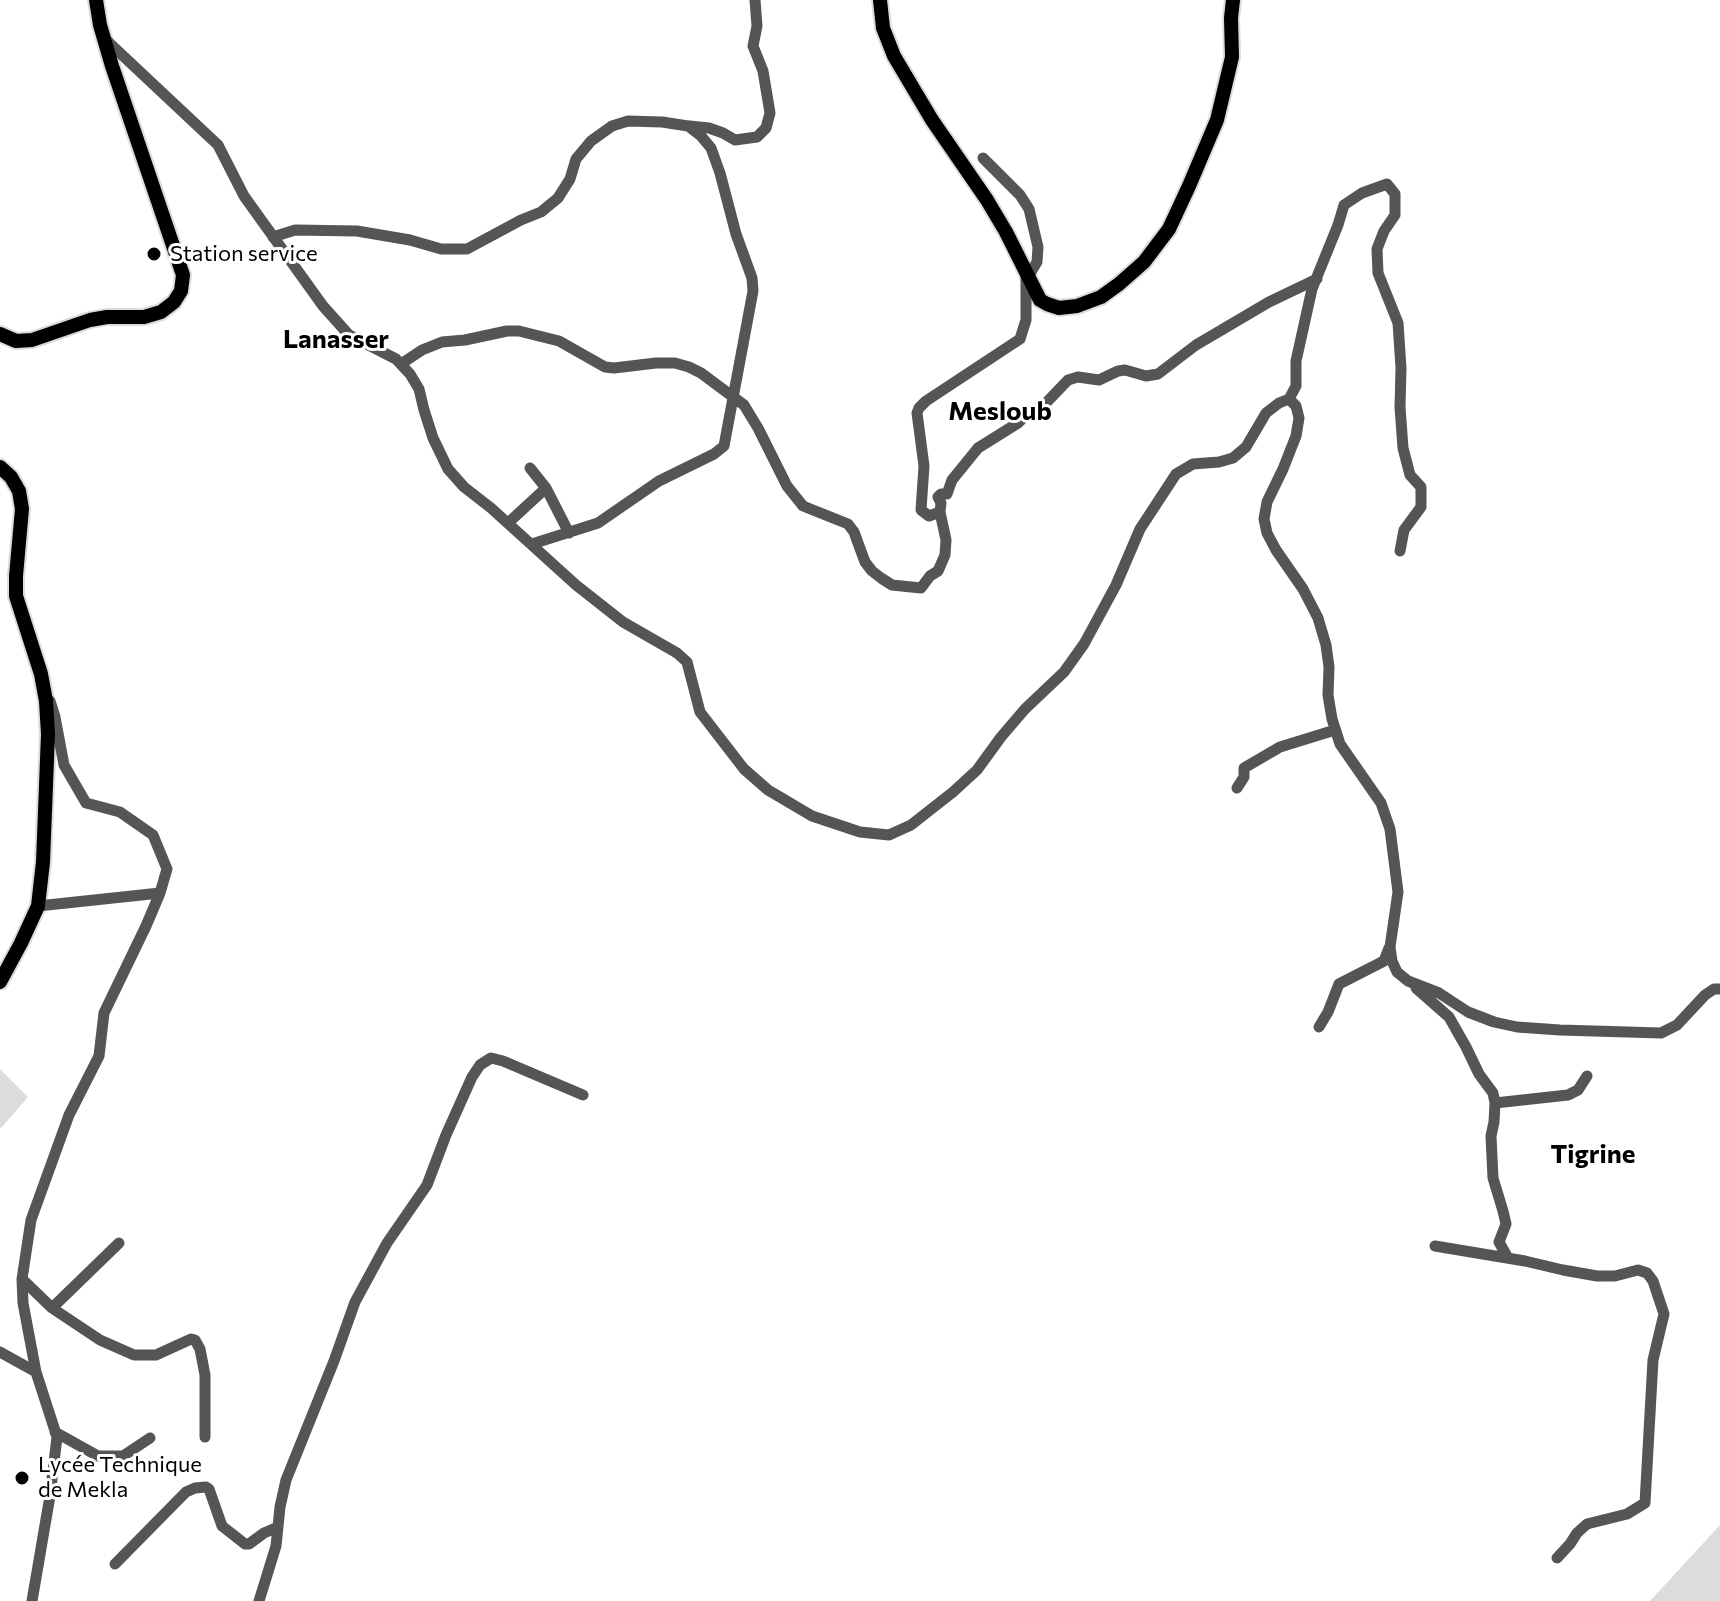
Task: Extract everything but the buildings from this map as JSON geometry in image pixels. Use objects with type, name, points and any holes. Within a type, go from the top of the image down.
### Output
[{"type":"main road","points":[[0,334],[16,341],[32,340],[90,320],[144,317],[161,312],[174,302],[181,291],[183,275],[112,66],[96,0]]},
{"type":"main road","points":[[880,0],[883,28],[894,56],[932,120],[987,200],[1040,300],[1059,308],[1077,306],[1101,297],[1144,262],[1169,229],[1217,120],[1232,57],[1233,0]]},
{"type":"main road","points":[[0,467],[11,477],[19,491],[22,509],[16,596],[41,674],[48,734],[43,862],[38,906],[0,982]]},
{"type":"street","points":[[273,237],[295,230],[357,231],[441,249],[467,249],[541,212],[558,198],[570,179],[576,159],[591,141],[612,126],[628,121],[662,122],[709,128],[735,140],[757,137],[766,128],[770,113],[763,71],[753,46],[757,26],[755,0]]},
{"type":"street","points":[[104,37],[218,145],[244,196],[323,306],[349,335],[396,359],[410,374],[419,389],[433,438],[448,469],[464,487],[623,622],[687,662],[700,712],[744,769],[768,790],[812,816],[860,832],[889,835],[911,825],[977,770],[1001,737],[1064,672],[1084,644],[1116,585],[1140,529],[1176,474],[1193,464],[1233,458],[1246,447],[1266,413],[1289,399],[1296,386],[1296,361],[1312,289],[1344,205],[1362,193],[1387,184],[1395,194],[1395,215],[1377,249],[1378,273],[1398,323],[1403,448],[1410,475],[1421,487],[1421,507],[1404,530],[1400,551]]},
{"type":"street","points":[[532,544],[598,523],[659,481],[720,450],[726,440],[752,304],[752,278],[711,148],[688,126]]},
{"type":"street","points":[[940,512],[929,516],[921,510],[924,466],[917,413],[926,401],[1020,339],[1026,320],[1027,276],[1037,262],[1038,247],[1029,209],[1020,195],[983,158]]},
{"type":"street","points":[[401,364],[422,350],[442,342],[519,331],[559,341],[605,367],[675,363],[701,373],[744,405],[797,501],[848,524],[872,571],[892,585],[921,588],[938,571],[945,555],[946,540],[938,497],[947,494],[952,480],[978,448],[1045,404],[1068,380],[1078,377],[1099,380],[1125,370],[1146,376],[1158,374],[1196,345],[1292,289],[1317,279]]},
{"type":"street","points":[[1289,399],[1296,406],[1299,418],[1296,436],[1267,502],[1264,519],[1267,533],[1318,618],[1326,645],[1328,695],[1335,730],[1340,744],[1381,803],[1390,829],[1398,892],[1390,947],[1384,961],[1339,984],[1319,1027]]},
{"type":"street","points":[[530,468],[546,488],[569,533]]},
{"type":"street","points":[[508,523],[546,488]]},
{"type":"street","points":[[32,1601],[57,1437],[36,1372],[23,1303],[22,1279],[31,1220],[69,1115],[99,1056],[104,1013],[146,926],[167,869],[153,835],[120,812],[86,803],[64,765],[55,717],[41,674]]},
{"type":"street","points":[[1237,788],[1244,777],[1244,768],[1280,747],[1335,730]]},
{"type":"street","points":[[38,906],[160,893]]},
{"type":"street","points":[[1390,947],[1397,972],[1449,1017],[1479,1074],[1493,1093],[1493,1178],[1506,1224],[1499,1242],[1508,1258]]},
{"type":"street","points":[[1408,981],[1439,993],[1468,1012],[1505,1025],[1647,1034],[1661,1033],[1677,1025],[1705,995],[1720,989]]},
{"type":"street","points":[[259,1601],[276,1546],[286,1480],[355,1302],[387,1243],[427,1185],[472,1077],[480,1065],[491,1058],[583,1095]]},
{"type":"street","points":[[1495,1103],[1568,1095],[1578,1090],[1587,1076]]},
{"type":"street","points":[[52,1308],[119,1243]]},
{"type":"street","points":[[1435,1246],[1597,1276],[1615,1276],[1638,1270],[1647,1273],[1653,1281],[1664,1314],[1653,1360],[1645,1503],[1627,1514],[1587,1524],[1557,1558]]},
{"type":"street","points":[[22,1279],[52,1308],[100,1340],[134,1355],[156,1355],[195,1340],[205,1375],[205,1437]]},
{"type":"street","points":[[0,1352],[36,1372]]},
{"type":"street","points":[[55,1432],[98,1456],[123,1456],[150,1438]]},
{"type":"street","points":[[115,1564],[186,1492],[195,1488],[209,1489],[222,1526],[245,1544],[278,1527]]},
{"type":"shaded area","points":[[0,1069],[28,1097],[1,1128],[0,1127]]},
{"type":"shaded area","points":[[1720,1525],[1720,1601],[1650,1601]]},
{"type":"place","name":"Station service","points":[[154,254]]},
{"type":"place","name":"Lycée Technique de Mekla","points":[[22,1478]]},
{"type":"district","name":"Lanasser","points":[[336,339]]},
{"type":"district","name":"Mesloub","points":[[1000,411]]},
{"type":"district","name":"Tigrine","points":[[1593,1154]]}]
